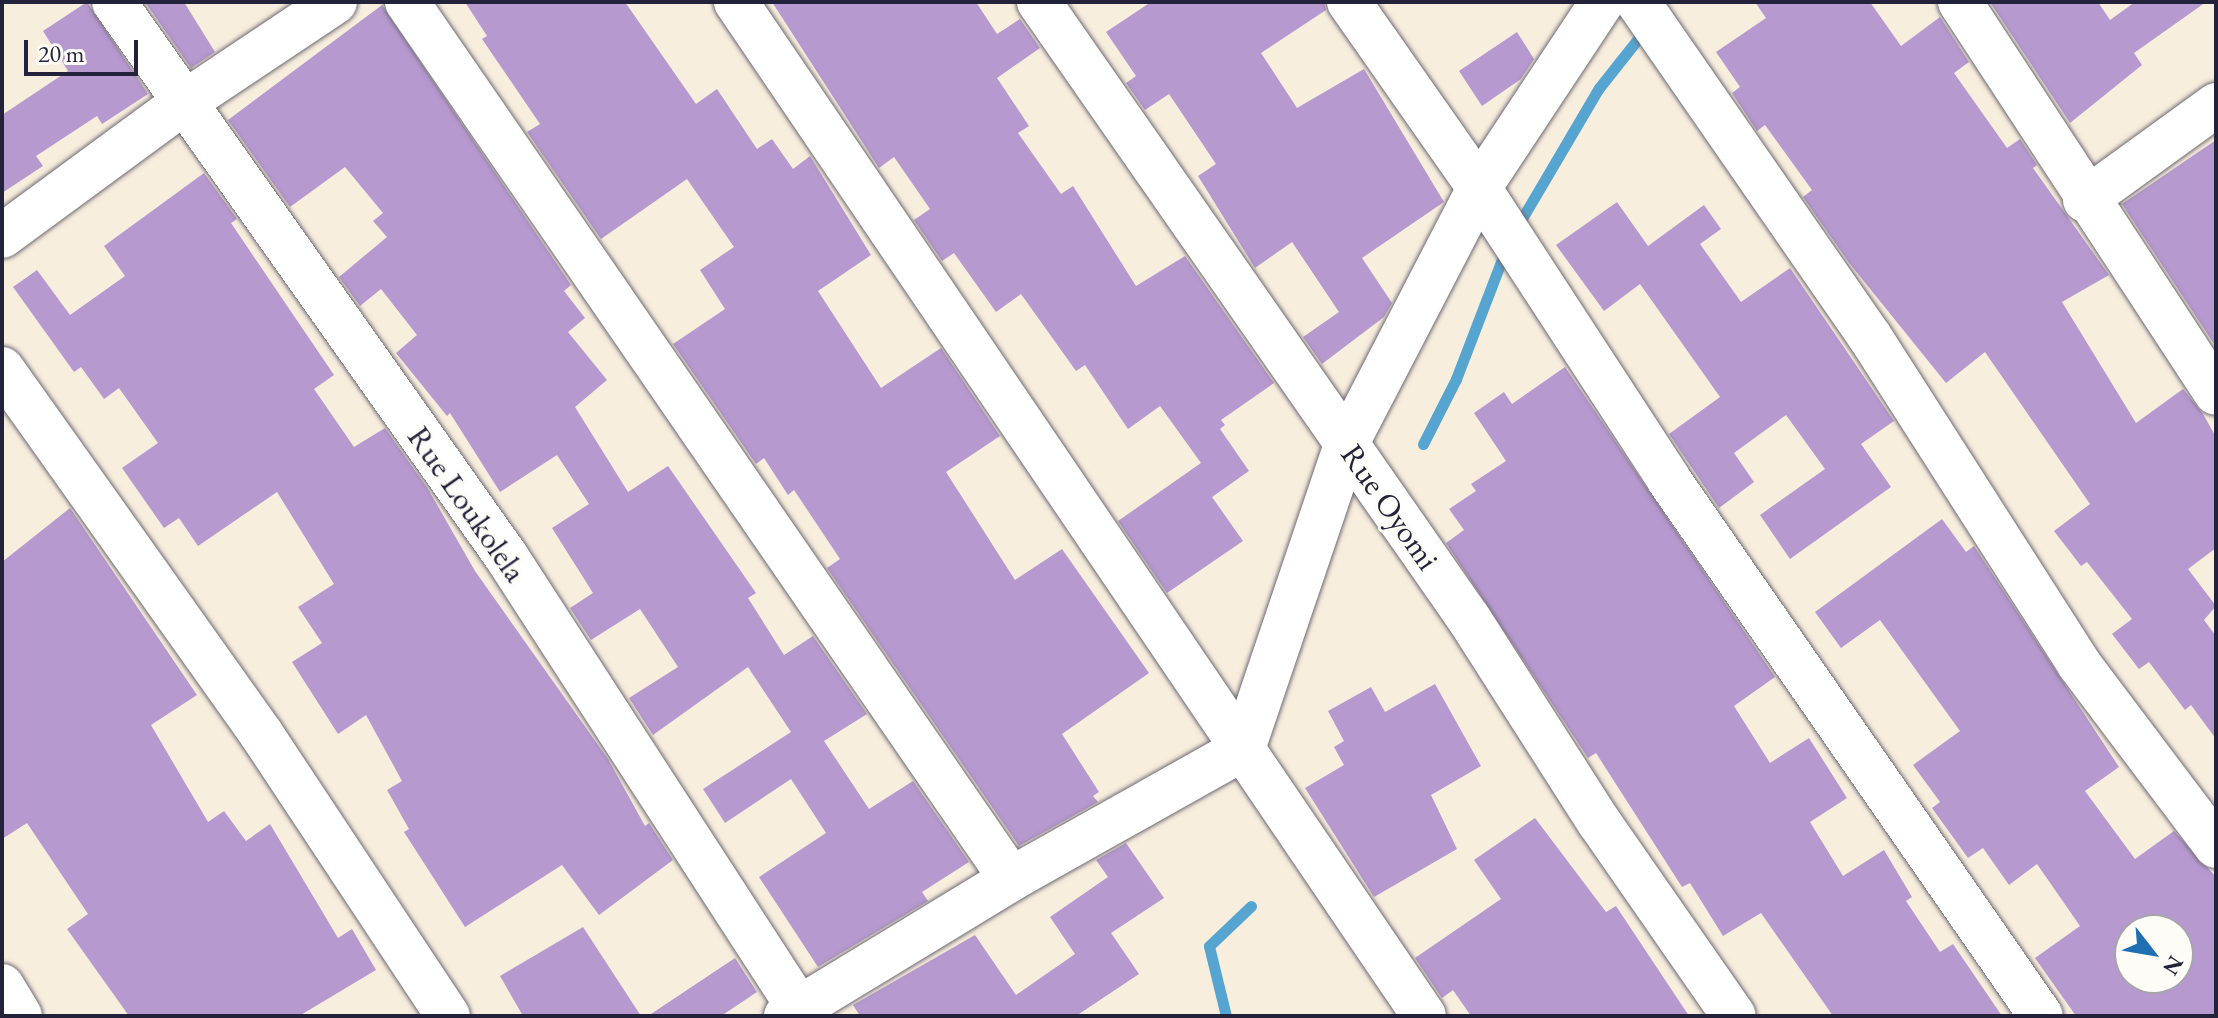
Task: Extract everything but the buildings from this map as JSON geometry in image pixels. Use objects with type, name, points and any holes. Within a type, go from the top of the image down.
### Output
[{"type":"street","name":"Rue Loukolela","points":[[114,2],[182,104],[506,556],[796,1013]]},
{"type":"street","points":[[2,236],[182,104],[335,2]]},
{"type":"street","points":[[407,2],[1011,879]]},
{"type":"street","points":[[736,2],[1424,1016]]},
{"type":"street","name":"Rue Oyomi","points":[[1039,2],[1469,619],[1599,822],[1734,1016]]},
{"type":"street","points":[[1349,2],[1479,188],[1669,480],[2041,1016]]},
{"type":"street","points":[[796,1013],[1011,879],[1243,749],[1346,445],[1479,188],[1602,2]]},
{"type":"street","points":[[1638,2],[1870,337],[2079,664],[2216,846]]},
{"type":"street","points":[[1960,2],[2085,200],[2216,393]]},
{"type":"street","points":[[2085,200],[2216,105]]},
{"type":"street","points":[[2,369],[262,735],[448,1016]]},
{"type":"street","points":[[2,986],[20,1016]]},
{"type":"waterway","points":[[1517,227],[1599,88],[1645,30]]},
{"type":"waterway","points":[[1423,444],[1456,379],[1506,249]]},
{"type":"waterway","points":[[1226,1016],[1209,946],[1251,906]]}]
